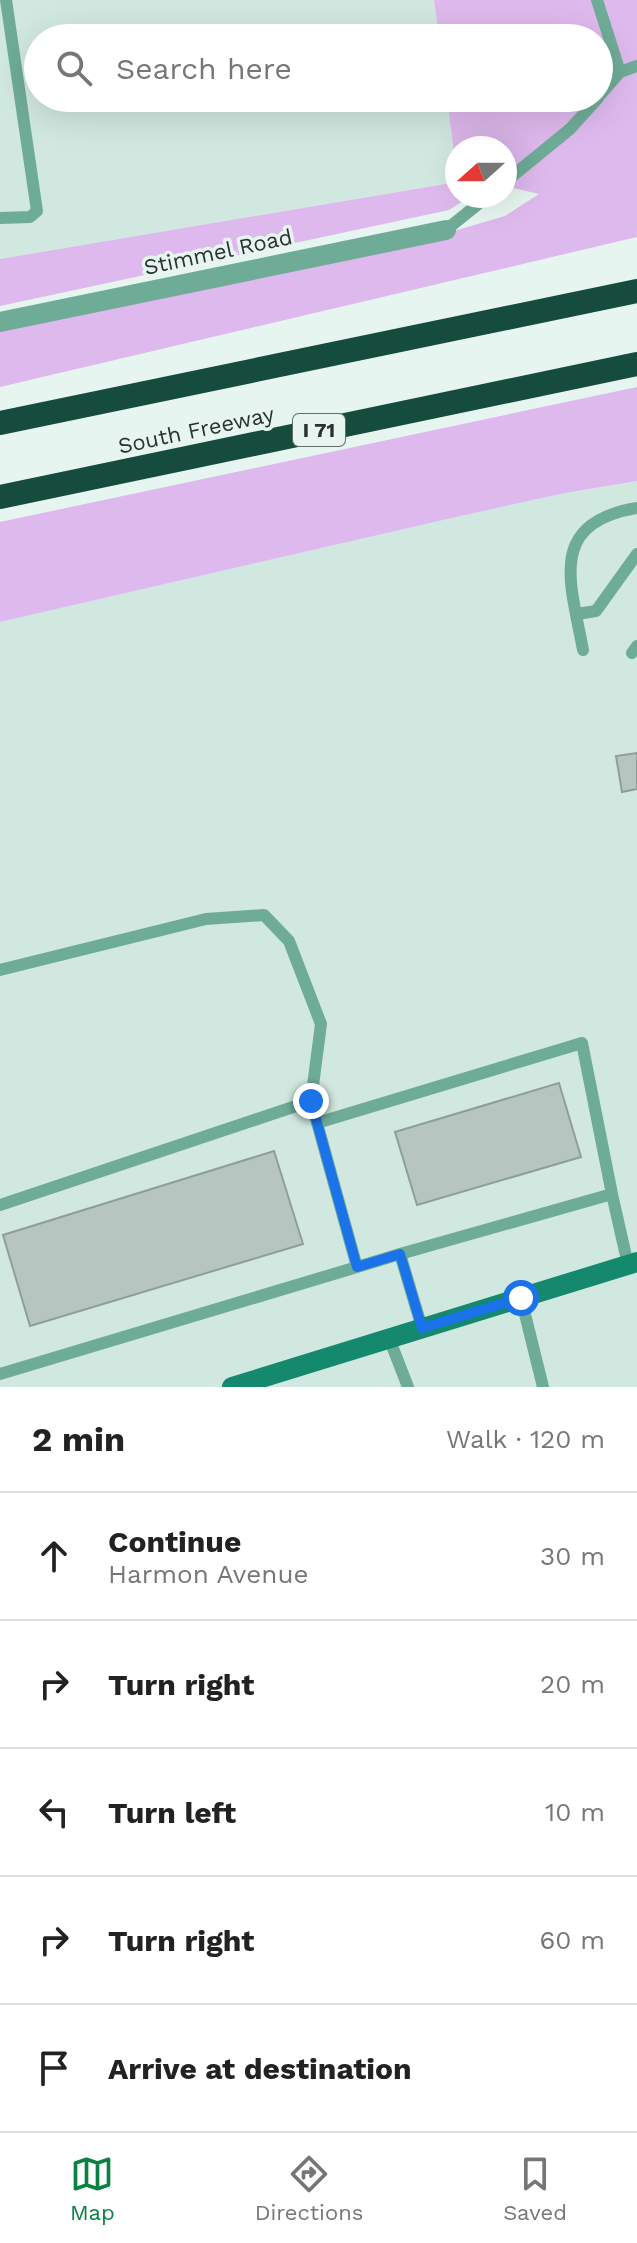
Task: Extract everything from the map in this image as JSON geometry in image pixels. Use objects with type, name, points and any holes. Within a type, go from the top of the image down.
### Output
[{"type":"highway","name":"South Freeway","points":[[0,423],[637,291]]},
{"type":"highway","name":"South Freeway","points":[[0,497],[637,364]]},
{"type":"main road","points":[[232,1387],[259,1383],[389,1338],[632,1263]]},
{"type":"street","name":"Stimmel Road","points":[[0,322],[446,230]]},
{"type":"lane","points":[[0,218],[30,217],[37,211],[6,0]]},
{"type":"lane","points":[[597,0],[605,24]]},
{"type":"lane","points":[[613,50],[620,72]]},
{"type":"lane","points":[[613,80],[620,72],[637,66]]},
{"type":"lane","points":[[517,172],[570,129],[585,112]]},
{"type":"lane","points":[[446,230],[473,208]]},
{"type":"lane","points":[[583,650],[569,573],[572,552],[585,529],[612,512],[637,508]]},
{"type":"lane","points":[[577,614],[596,611],[637,554]]},
{"type":"lane","points":[[0,970],[206,919],[264,915],[289,941],[321,1024],[311,1101],[357,1267]]},
{"type":"lane","points":[[317,1123],[582,1043],[612,1194],[632,1263]]},
{"type":"lane","points":[[0,1205],[311,1101]]},
{"type":"lane","points":[[0,1374],[612,1194]]},
{"type":"lane","points":[[400,1254],[422,1328]]},
{"type":"lane","points":[[521,1298],[543,1387]]},
{"type":"lane","points":[[389,1338],[408,1387]]},
{"type":"shaded area","points":[[0,0],[434,0],[437,24],[24,24],[24,112],[449,112],[452,136],[445,136],[445,184],[0,259]]},
{"type":"shaded area","points":[[434,0],[637,0],[637,237],[0,387],[0,324],[406,245],[505,216],[539,194],[517,189],[517,136],[452,136],[449,112],[613,112],[613,24],[437,24]]},
{"type":"shaded area","points":[[445,184],[445,208],[452,208],[0,306],[0,259]]},
{"type":"shaded area","points":[[637,387],[637,481],[452,518],[0,622],[0,522]]},
{"type":"shaded area","points":[[637,481],[637,1387],[0,1387],[0,622],[452,518]]},
{"type":"building","points":[[637,753],[637,789],[622,792],[616,756]]},
{"type":"building","points":[[559,1083],[581,1157],[417,1205],[395,1132]]},
{"type":"building","points":[[274,1151],[303,1244],[30,1326],[3,1235]]},
{"type":"route","points":[[311,1101],[357,1267],[400,1254],[422,1328],[521,1298]]}]
